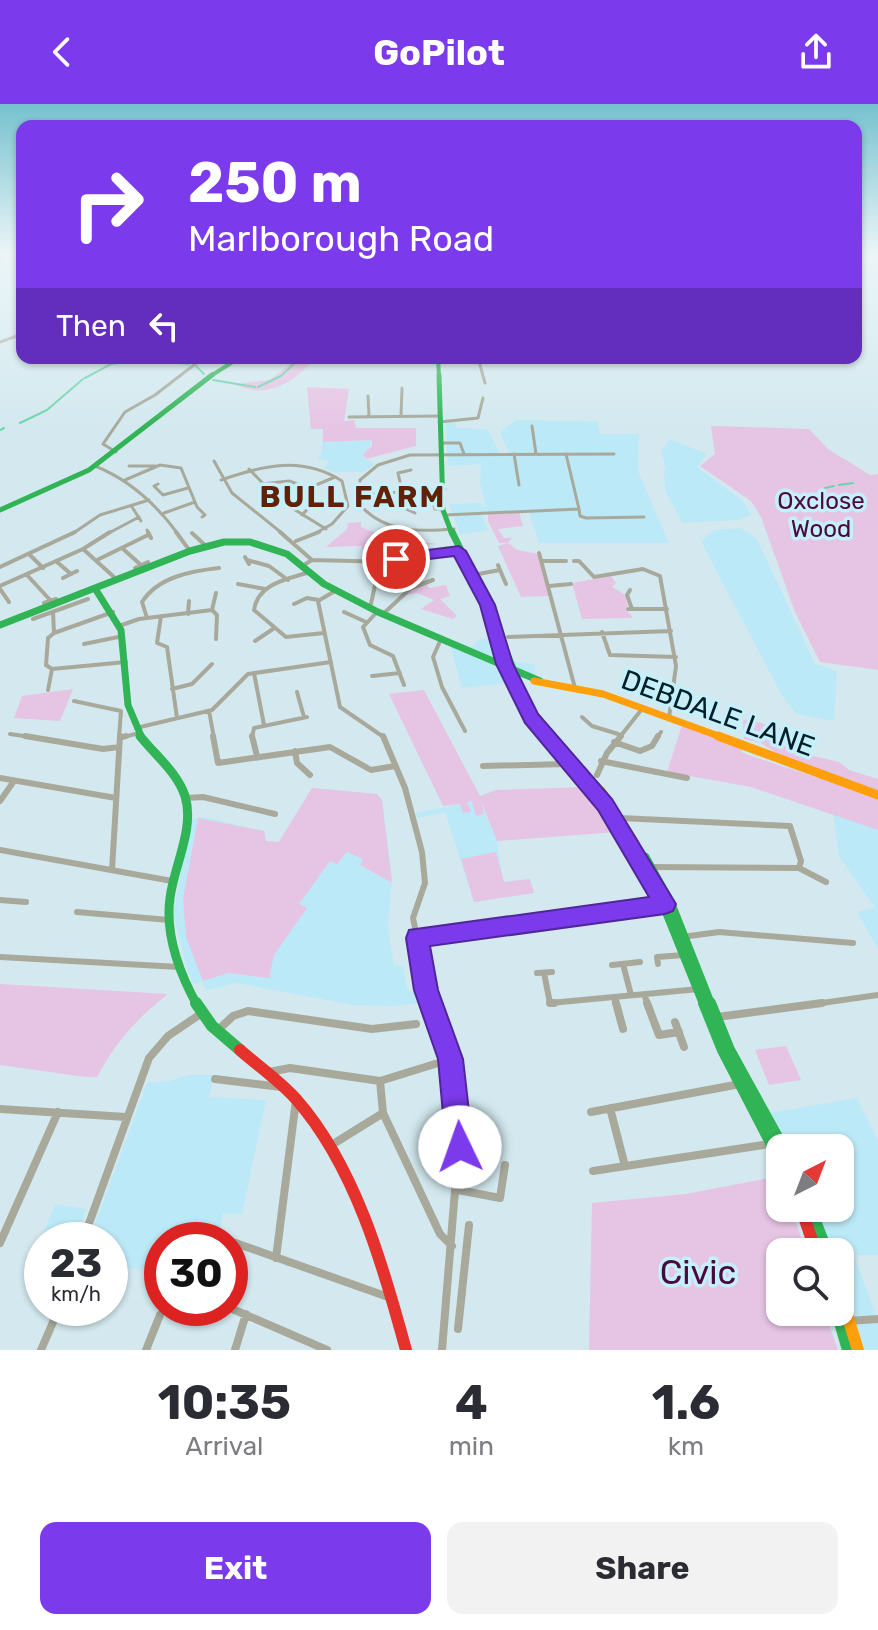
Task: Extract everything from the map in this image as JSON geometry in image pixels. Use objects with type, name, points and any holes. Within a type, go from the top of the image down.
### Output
[{"type":"main road","points":[[0,510],[56,487],[95,466],[116,452],[180,394],[229,364]]},
{"type":"main road","points":[[439,364],[444,454]]},
{"type":"main road","points":[[441,419],[445,510],[461,551],[490,600],[510,669],[536,717],[618,818],[648,867],[668,904],[700,989]]},
{"type":"main road","points":[[443,489],[445,510]]},
{"type":"main road","name":"DEBDALE LANE","points":[[0,625],[206,546],[239,541],[260,544],[309,566],[336,590],[377,611],[536,681],[575,688],[642,709],[878,795]]},
{"type":"main road","points":[[474,574],[488,605],[501,651],[531,718],[572,761]]},
{"type":"main road","points":[[96,590],[113,612],[123,636],[126,697],[137,730],[177,780],[185,798],[187,833],[172,881],[169,920],[179,967],[202,1013],[217,1031],[296,1099],[330,1146],[393,1298],[406,1350]]},
{"type":"main road","points":[[487,657],[499,656],[501,651]]},
{"type":"main road","points":[[521,687],[536,681]]},
{"type":"main road","points":[[680,937],[684,955],[712,1017],[743,1083],[772,1134]]},
{"type":"main road","points":[[844,1326],[848,1350]]},
{"type":"main road","points":[[846,1326],[858,1350]]},
{"type":"street","points":[[116,452],[103,444],[125,412],[158,393],[195,364]]},
{"type":"street","points":[[480,364],[485,383]]},
{"type":"street","points":[[401,416],[402,388]]},
{"type":"street","points":[[368,396],[369,416]]},
{"type":"street","points":[[349,417],[478,418],[483,398]]},
{"type":"street","points":[[532,426],[536,454]]},
{"type":"street","points":[[443,443],[460,443],[464,454]]},
{"type":"street","points":[[452,529],[425,531],[394,527],[374,519],[360,505],[357,486],[369,470],[394,459],[444,454],[614,454]]},
{"type":"street","points":[[514,454],[519,485]]},
{"type":"street","points":[[566,454],[580,516],[644,517]]},
{"type":"street","points":[[214,461],[221,480],[248,512],[296,541],[309,566]]},
{"type":"street","points":[[129,464],[177,464],[195,502],[206,515]]},
{"type":"street","points":[[221,480],[249,469],[297,464],[336,477],[346,486],[357,486]]},
{"type":"street","points":[[95,466],[124,481],[164,513],[190,551]]},
{"type":"street","points":[[124,481],[157,466]]},
{"type":"street","points":[[249,469],[261,484],[326,529]]},
{"type":"street","points":[[411,470],[398,473],[406,509],[415,513]]},
{"type":"street","points":[[177,474],[183,473]]},
{"type":"street","points":[[261,484],[289,481],[309,488],[336,477]]},
{"type":"street","points":[[154,484],[160,496],[188,488]]},
{"type":"street","points":[[346,486],[348,506]]},
{"type":"street","points":[[302,515],[315,501],[309,488]]},
{"type":"street","points":[[358,495],[443,489]]},
{"type":"street","points":[[0,567],[78,531],[100,515],[149,500]]},
{"type":"street","points":[[164,513],[195,502]]},
{"type":"street","points":[[296,541],[326,529],[348,506],[360,505]]},
{"type":"street","points":[[9,602],[0,588],[140,519],[132,507]]},
{"type":"street","points":[[445,510],[579,509]]},
{"type":"street","points":[[192,533],[206,546]]},
{"type":"street","points":[[97,560],[149,534]]},
{"type":"street","points":[[121,547],[141,565]]},
{"type":"street","points":[[83,549],[97,560],[111,578],[121,574]]},
{"type":"street","points":[[324,633],[290,638],[273,629],[254,610],[256,598],[265,589],[288,580],[309,566],[333,561],[392,562],[461,551]]},
{"type":"street","points":[[539,553],[575,688]]},
{"type":"street","points":[[29,554],[43,568]]},
{"type":"street","points":[[247,560],[269,566],[288,580]]},
{"type":"street","points":[[369,560],[367,562],[378,572],[377,611]]},
{"type":"street","points":[[332,571],[333,561]]},
{"type":"street","points":[[542,561],[566,561]]},
{"type":"street","points":[[574,561],[579,561],[596,577],[643,569],[653,570],[660,576],[676,657],[669,719]]},
{"type":"street","points":[[57,562],[74,573],[63,578]]},
{"type":"street","points":[[135,568],[148,562]]},
{"type":"street","points":[[378,572],[392,562]]},
{"type":"street","points":[[147,618],[142,602],[150,590],[195,571],[219,568]]},
{"type":"street","points":[[474,574],[499,568],[506,584]]},
{"type":"street","points":[[27,575],[54,600],[44,603]]},
{"type":"street","points":[[549,586],[568,584],[563,576]]},
{"type":"street","points":[[404,685],[391,653],[368,644],[363,628],[377,611],[396,604],[404,591],[433,580]]},
{"type":"street","points":[[238,584],[265,589]]},
{"type":"street","points":[[294,604],[307,598],[320,600],[336,590]]},
{"type":"street","points":[[630,590],[627,595],[630,609],[667,609]]},
{"type":"street","points":[[212,610],[216,593]]},
{"type":"street","points":[[33,619],[88,599]]},
{"type":"street","points":[[320,600],[340,707],[384,738],[413,816],[425,871],[425,887],[414,906],[417,938],[451,1059],[460,1129],[458,1190],[443,1350]]},
{"type":"street","points":[[188,614],[189,601]]},
{"type":"street","points":[[119,626],[147,618],[212,610]]},
{"type":"street","points":[[212,610],[217,615],[216,639]]},
{"type":"street","points":[[53,612],[54,633]]},
{"type":"street","points":[[113,612],[54,633],[48,638],[46,665],[52,669],[126,662]]},
{"type":"street","points":[[344,612],[366,622]]},
{"type":"street","points":[[161,616],[157,643],[167,647],[177,718]]},
{"type":"street","points":[[255,641],[273,629]]},
{"type":"street","points":[[508,637],[671,631]]},
{"type":"street","points":[[602,632],[610,655],[676,657]]},
{"type":"street","points":[[84,644],[123,636]]},
{"type":"street","points":[[442,638],[433,657],[442,687],[465,731]]},
{"type":"street","points":[[120,738],[137,730],[209,711],[245,675],[331,662]]},
{"type":"street","points":[[172,689],[192,684],[212,664]]},
{"type":"street","points":[[48,690],[52,669]]},
{"type":"street","points":[[254,673],[264,725]]},
{"type":"street","points":[[372,676],[400,673]]},
{"type":"street","points":[[257,756],[251,733],[264,725],[306,717],[297,692]]},
{"type":"street","points":[[74,701],[118,708],[122,713],[112,870]]},
{"type":"street","points":[[597,775],[601,761],[618,734],[642,709]]},
{"type":"street","points":[[209,711],[216,761],[334,748],[371,770],[395,766]]},
{"type":"street","points":[[582,717],[592,726],[618,734]]},
{"type":"street","points":[[614,742],[640,751],[650,748],[661,732]]},
{"type":"street","points":[[10,734],[103,749],[119,747]]},
{"type":"street","points":[[295,751],[297,763],[310,775]]},
{"type":"street","points":[[483,766],[572,761]]},
{"type":"street","points":[[601,761],[687,778]]},
{"type":"street","points":[[0,778],[116,798]]},
{"type":"street","points":[[0,801],[14,781]]},
{"type":"street","points":[[185,798],[203,797],[275,814]]},
{"type":"street","points":[[618,818],[790,826],[801,861],[799,868]]},
{"type":"street","points":[[0,850],[172,881]]},
{"type":"street","points":[[648,867],[799,868],[826,882]]},
{"type":"street","points":[[0,900],[26,902]]},
{"type":"street","points":[[417,938],[668,904]]},
{"type":"street","points":[[77,912],[169,920]]},
{"type":"street","points":[[680,937],[719,932],[853,943]]},
{"type":"street","points":[[658,964],[657,957],[684,955]]},
{"type":"street","points":[[0,957],[179,967]]},
{"type":"street","points":[[612,965],[640,962]]},
{"type":"street","points":[[623,964],[631,995]]},
{"type":"street","points":[[544,973],[550,1003],[700,989]]},
{"type":"street","points":[[644,994],[659,1035],[679,1032]]},
{"type":"street","points":[[712,1017],[878,995]]},
{"type":"street","points":[[614,997],[623,1029]]},
{"type":"street","points":[[217,1031],[233,1016],[248,1011],[372,1029],[416,1024]]},
{"type":"street","points":[[89,1222],[143,1070],[156,1047],[202,1013]]},
{"type":"street","points":[[675,1022],[684,1047]]},
{"type":"street","points":[[268,1073],[290,1068],[380,1081],[451,1059]]},
{"type":"street","points":[[215,1079],[283,1087]]},
{"type":"street","points":[[380,1081],[383,1113],[444,1242],[452,1246]]},
{"type":"street","points":[[591,1112],[743,1083]]},
{"type":"street","points":[[276,1258],[296,1099]]},
{"type":"street","points":[[610,1108],[625,1166]]},
{"type":"street","points":[[1,1110],[126,1117]]},
{"type":"street","points":[[1,1237],[58,1112]]},
{"type":"street","points":[[330,1146],[383,1113]]},
{"type":"street","points":[[593,1171],[766,1147]]},
{"type":"street","points":[[458,1190],[500,1198],[505,1165]]},
{"type":"street","points":[[458,1329],[469,1225]]},
{"type":"street","points":[[453,1235],[468,1237]]},
{"type":"street","points":[[248,1248],[393,1298]]},
{"type":"street","points":[[447,1297],[461,1300]]},
{"type":"street","points":[[248,1315],[327,1350]]},
{"type":"street","points":[[854,1318],[878,1319]]},
{"type":"street","points":[[41,1350],[51,1326]]},
{"type":"street","points":[[146,1350],[156,1326]]},
{"type":"street","points":[[235,1350],[242,1326]]},
{"type":"shaded area","points":[[516,420],[597,421],[600,434],[639,434],[638,471],[669,543],[539,543],[529,512],[481,514],[488,530],[460,534],[449,504],[481,503],[486,508],[480,482],[481,464],[448,466],[446,423],[455,422],[457,428],[487,429],[500,453],[509,453],[500,432]]},
{"type":"shaded area","points":[[670,439],[707,454],[697,467],[743,501],[751,515],[739,520],[682,523],[665,490],[666,469],[661,451]]},
{"type":"shaded area","points":[[372,440],[364,458],[375,464],[363,472],[333,472],[323,468],[329,461],[316,458],[321,455],[323,442]]},
{"type":"shaded area","points":[[741,528],[757,539],[815,664],[837,671],[834,721],[796,714],[781,694],[701,541],[714,530]]},
{"type":"shaded area","points":[[494,638],[497,651],[515,662],[542,666],[534,666],[535,675],[508,683],[462,688],[450,645],[467,652],[479,639]]},
{"type":"shaded area","points":[[312,788],[377,794],[382,800],[392,877],[388,927],[394,966],[403,965],[407,989],[416,994],[418,1003],[353,1005],[237,983],[206,990],[202,982],[194,984],[188,972],[173,913],[192,819],[203,817],[264,831],[266,841],[279,842]]},
{"type":"shaded area","points":[[480,799],[497,841],[503,882],[530,879],[534,893],[474,902],[445,812],[418,818],[416,813],[460,804],[470,811],[467,801]]},
{"type":"shaded area","points":[[833,813],[878,830],[878,949],[857,912],[875,908],[839,856]]},
{"type":"shaded area","points":[[189,1075],[214,1075],[209,1097],[266,1100],[242,1214],[223,1213],[221,1222],[144,1222],[144,1269],[128,1268],[128,1222],[96,1222],[147,1083]]},
{"type":"shaded area","points":[[857,1098],[878,1140],[878,1255],[854,1255],[854,1238],[827,1238],[820,1222],[854,1222],[854,1134],[781,1134],[770,1113]]},
{"type":"shaded area","points":[[55,1204],[86,1209],[81,1222],[48,1222]]},
{"type":"shaded area","points":[[854,1255],[878,1321],[878,1350],[865,1350],[854,1316]]},
{"type":"green space","points":[[290,364],[310,364],[289,381],[269,389],[247,389],[234,384],[270,380]]},
{"type":"green space","points":[[307,387],[349,389],[344,421],[354,420],[356,428],[416,428],[416,446],[366,459],[363,454],[372,446],[372,440],[323,442],[323,429],[311,429]]},
{"type":"green space","name":"Oxclose Wood","points":[[711,426],[809,429],[828,449],[870,475],[878,474],[878,670],[820,662],[795,612],[761,517],[751,501],[700,466],[715,454]]},
{"type":"green space","points":[[488,512],[519,512],[523,526],[498,529],[504,538],[512,538],[508,543],[499,543],[488,521]]},
{"type":"green space","points":[[361,522],[361,527],[381,535],[437,544],[362,550],[362,546],[326,547],[347,529],[348,523]]},
{"type":"green space","points":[[508,543],[517,550],[538,554],[549,596],[521,597],[498,546]]},
{"type":"green space","points":[[611,576],[616,583],[612,587],[624,594],[628,606],[625,608],[633,618],[582,619],[572,583]]},
{"type":"green space","points":[[426,581],[429,588],[446,585],[450,596],[440,599],[457,616],[453,619],[421,609],[434,600],[417,593],[405,595]]},
{"type":"green space","points":[[73,689],[60,721],[14,718],[22,696]]},
{"type":"green space","points":[[424,690],[480,796],[496,790],[587,787],[617,832],[497,841],[481,801],[484,814],[476,816],[472,801],[467,802],[471,812],[463,813],[460,804],[443,806],[389,694]]},
{"type":"green space","points":[[747,719],[794,732],[784,737],[791,747],[798,744],[809,755],[839,762],[849,770],[878,779],[878,791],[779,755],[761,743],[744,739],[743,721]]},
{"type":"green space","points":[[682,725],[743,748],[741,752],[754,757],[878,797],[878,830],[751,787],[667,772]]},
{"type":"green space","points":[[312,788],[377,794],[382,800],[392,883],[360,865],[363,859],[347,852],[337,864],[330,861],[299,904],[307,908],[274,955],[269,978],[228,973],[203,981],[186,937],[183,899],[198,818],[264,831],[266,841],[279,842]]},
{"type":"green space","points":[[496,852],[504,882],[530,879],[534,893],[474,902],[461,859]]},
{"type":"green space","points":[[0,984],[168,994],[128,1032],[97,1077],[85,1077],[0,1065]]},
{"type":"green space","points":[[786,1046],[801,1080],[769,1085],[755,1050]]},
{"type":"green space","name":"Civic","points":[[766,1179],[766,1222],[796,1222],[801,1238],[766,1238],[766,1326],[830,1326],[838,1350],[589,1350],[592,1203],[686,1194]]},
{"type":"waterway","points":[[85,378],[111,364]]},
{"type":"waterway","points":[[258,387],[281,376],[294,364]]},
{"type":"waterway","points":[[196,366],[204,374]]},
{"type":"waterway","points":[[20,423],[47,410],[83,379]]},
{"type":"waterway","points":[[213,380],[255,387]]},
{"type":"waterway","points":[[0,430],[4,428]]},
{"type":"waterway","points":[[839,485],[853,483]]},
{"type":"waterway","points":[[825,488],[834,486]]},
{"type":"traffic: fast","points":[[0,510],[46,492],[89,470],[229,364]]},
{"type":"traffic: fast","points":[[438,364],[443,510],[459,551],[488,605],[512,681],[541,730],[605,804],[656,886],[723,1050],[767,1134]]},
{"type":"traffic: fast","points":[[0,625],[190,551],[224,542],[250,542],[287,554],[324,584],[378,612],[540,681]]},
{"type":"traffic: fast","points":[[96,590],[121,630],[128,705],[135,727],[173,775],[185,796],[186,831],[169,911],[178,962],[184,980],[208,1022],[240,1050]]},
{"type":"traffic: fast","points":[[507,654],[523,693]]},
{"type":"traffic: fast","points":[[645,857],[671,904],[729,1050],[775,1134]]},
{"type":"traffic: fast","points":[[815,1222],[822,1238]]},
{"type":"traffic: fast","points":[[841,1326],[848,1350]]},
{"type":"traffic: slow","points":[[534,681],[603,694],[878,795]]},
{"type":"traffic: slow","points":[[601,791],[635,843]]},
{"type":"traffic: slow","points":[[851,1326],[858,1350]]},
{"type":"traffic: jam","points":[[240,1050],[296,1099],[331,1150],[376,1254],[406,1350]]},
{"type":"traffic: jam","points":[[806,1222],[811,1238]]},
{"type":"district","name":"BULL FARM","points":[[353,497]]},
{"type":"route","points":[[396,559],[459,551],[488,605],[504,664],[531,718],[605,804],[665,904],[417,938],[426,990],[451,1059],[460,1147]]}]
